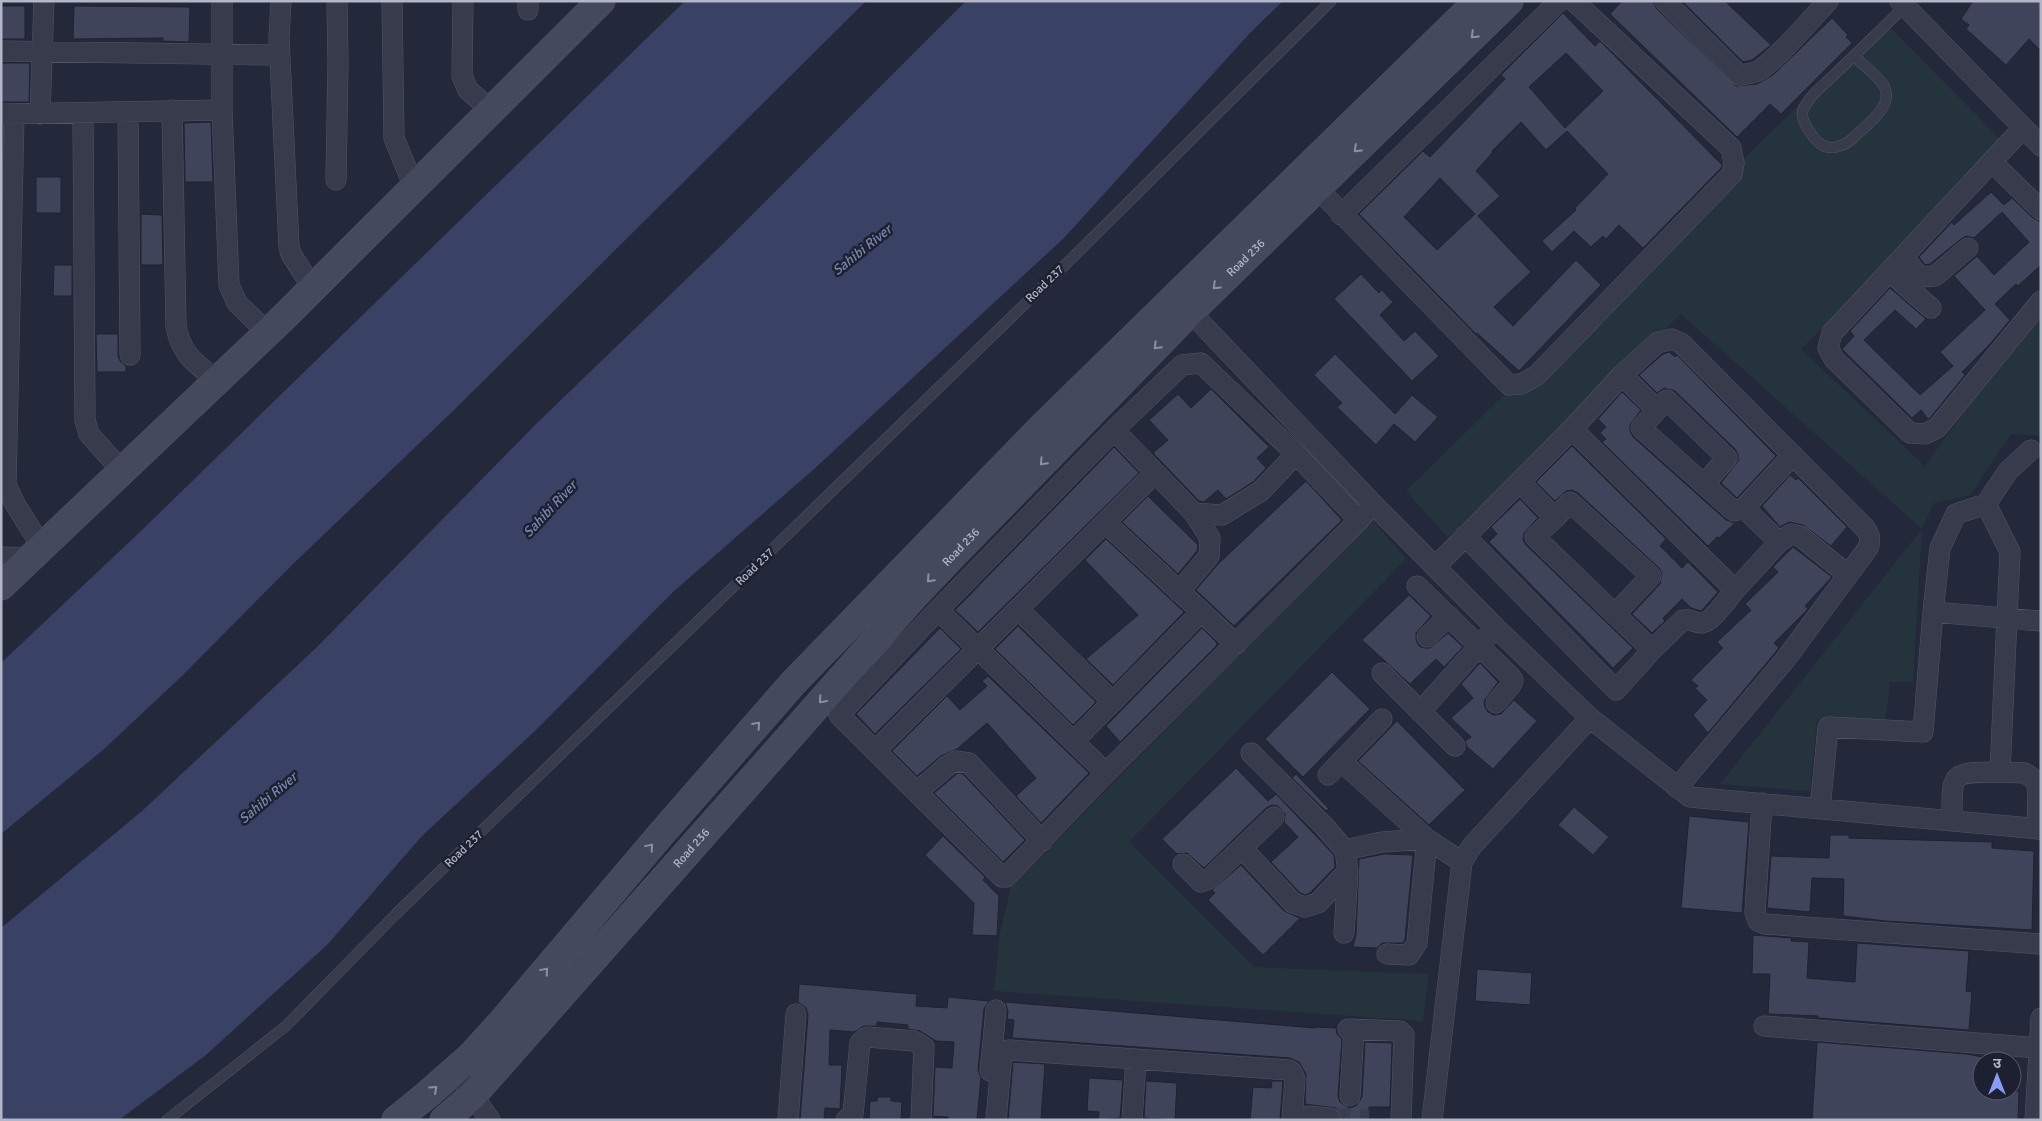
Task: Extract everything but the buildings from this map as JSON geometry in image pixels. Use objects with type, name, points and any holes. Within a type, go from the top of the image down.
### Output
[{"type":"street","points":[[40,114],[44,1]]},
{"type":"street","points":[[222,1],[222,110],[228,285],[237,303],[268,333]]},
{"type":"street","points":[[281,1],[280,55],[290,247],[292,254],[312,287]]},
{"type":"street","points":[[336,180],[337,1]]},
{"type":"street","points":[[392,1],[394,138],[414,187]]},
{"type":"street","points":[[463,1],[462,76],[468,90],[491,110]]},
{"type":"street","points":[[1,586],[268,333],[312,287],[601,1]]},
{"type":"street","points":[[396,1120],[455,1070],[501,1023],[662,833],[794,682],[1044,425],[1183,303],[1478,1]]},
{"type":"street","name":"Road 236","points":[[444,1120],[472,1096],[916,594],[1183,303],[1317,188],[1509,1]]},
{"type":"street","points":[[1342,215],[1558,1]]},
{"type":"street","points":[[1317,188],[1509,385],[1521,384],[1536,376],[1732,174],[1734,163],[1731,148],[1574,1]]},
{"type":"street","points":[[1666,1],[1739,75],[1750,74],[1760,70],[1780,52],[1828,1]]},
{"type":"street","points":[[1902,4],[2041,146]]},
{"type":"street","points":[[1,51],[280,55]]},
{"type":"street","points":[[172,110],[176,326],[178,336],[187,356],[217,381]]},
{"type":"street","points":[[36,552],[15,504],[4,485],[8,114],[222,110]]},
{"type":"street","points":[[128,112],[130,355]]},
{"type":"street","points":[[82,113],[85,420],[89,434],[122,470]]},
{"type":"street","points":[[2023,128],[1832,333],[1828,348],[1834,359],[1910,433],[1925,434],[1937,428],[2041,301]]},
{"type":"street","points":[[1992,162],[2041,210]]},
{"type":"street","points":[[1914,282],[1935,276],[1968,248]]},
{"type":"street","points":[[1896,264],[1914,282],[1931,308]]},
{"type":"street","points":[[1183,303],[1373,504],[1496,628],[1590,718],[1690,797],[2039,829],[2038,789],[2035,780],[2025,773],[1966,772],[1952,783],[1952,821]]},
{"type":"street","points":[[1435,567],[1572,430],[1622,375],[1657,343],[1672,339],[1681,343],[1865,528],[1870,537],[1868,548],[1785,660],[1677,788]]},
{"type":"street","points":[[1359,520],[1296,454],[1201,363],[1182,365],[1114,430],[938,610],[839,715],[1004,877],[1009,875],[1106,773],[1236,644],[1359,520],[1373,504]]},
{"type":"street","points":[[1622,375],[1657,410]]},
{"type":"street","points":[[1705,483],[1727,458],[1667,400],[1641,428],[1705,483],[1734,511],[1744,508],[1793,455]]},
{"type":"street","points":[[1114,430],[1194,513],[1210,538],[1209,556],[1179,592]]},
{"type":"street","points":[[1572,430],[1735,590]]},
{"type":"street","points":[[1820,809],[1828,728],[1923,732],[1940,548],[1956,514],[1986,504],[2008,471],[2030,450]]},
{"type":"street","points":[[1194,513],[1222,515],[1261,491],[1296,454]]},
{"type":"street","points":[[875,751],[1106,523],[1154,472]]},
{"type":"street","points":[[1520,482],[1555,518]]},
{"type":"street","points":[[1615,614],[1651,576],[1570,502],[1535,537],[1652,650]]},
{"type":"street","points":[[1986,504],[2010,552],[2000,772]]},
{"type":"street","points":[[1744,508],[1779,542]]},
{"type":"street","points":[[1106,523],[1236,644]]},
{"type":"street","points":[[1465,536],[1616,690],[1652,650],[1683,620],[1687,619],[1702,623],[1709,620],[1779,542],[1791,534],[1800,536],[1848,575]]},
{"type":"street","points":[[1,557],[36,552]]},
{"type":"street","points":[[1417,586],[1513,680],[1496,703]]},
{"type":"street","points":[[1018,609],[1113,702]]},
{"type":"street","points":[[938,610],[1106,773]]},
{"type":"street","points":[[1074,741],[1201,612]]},
{"type":"street","points":[[1933,612],[2041,621]]},
{"type":"street","points":[[1427,637],[1449,616]]},
{"type":"street","points":[[1420,712],[1496,628]]},
{"type":"street","points":[[1382,673],[1455,746]]},
{"type":"street","points":[[1432,1120],[1462,862],[1472,846],[1590,718]]},
{"type":"street","points":[[1382,719],[1335,768],[1427,838],[1462,862]]},
{"type":"street","points":[[1252,753],[1346,850],[1348,871],[1344,933]]},
{"type":"street","points":[[917,792],[947,766],[956,761],[969,764],[1042,841]]},
{"type":"street","points":[[1762,803],[1755,912],[1758,921],[1765,924],[2041,944]]},
{"type":"street","points":[[1183,864],[1201,882],[1210,879],[1274,817]]},
{"type":"street","points":[[1346,850],[1382,842],[1427,838]]},
{"type":"street","points":[[1387,954],[1409,955],[1417,943],[1427,838]]},
{"type":"street","points":[[1242,848],[1293,903],[1305,907],[1318,903],[1348,871]]},
{"type":"street","points":[[984,1120],[996,1010]]},
{"type":"street","points":[[788,1120],[796,1014]]},
{"type":"street","points":[[2035,1120],[2041,1018]]},
{"type":"street","points":[[1764,1026],[2039,1048]]},
{"type":"street","points":[[1350,1096],[1351,1029],[1400,1031],[1404,1036],[1401,1120]]},
{"type":"street","points":[[846,1120],[853,1114],[860,1043],[865,1038],[868,1038],[914,1041],[924,1047],[921,1120]]},
{"type":"street","points":[[996,1120],[1001,1059],[1005,1051],[1289,1070],[1295,1078],[1301,1118],[1330,1118]]},
{"type":"street","points":[[1132,1120],[1136,1060]]},
{"type":"street","points":[[455,1070],[490,1120]]},
{"type":"lane","name":"Road 237","points":[[167,1120],[286,1026],[403,908],[1038,291],[1332,1]]},
{"type":"lane","points":[[1854,56],[1884,86],[1886,98],[1882,109],[1845,145],[1828,147],[1821,144],[1812,133],[1803,120],[1802,111],[1812,97],[1854,56],[1902,4]]},
{"type":"shaded area","points":[[1884,21],[2008,147],[1801,349],[1925,466],[2041,304],[2041,436],[2011,434],[1970,495],[1934,503],[1922,529],[1681,314],[1448,538],[1406,491]]},
{"type":"shaded area","points":[[1372,519],[1406,559],[1129,842],[1254,967],[1429,974],[1423,1021],[994,991],[1000,933],[1011,887]]},
{"type":"shaded area","points":[[1922,529],[1913,682],[1890,682],[1885,723],[1817,719],[1810,791],[1720,784]]},
{"type":"water","points":[[685,1],[866,1],[452,412],[293,564],[183,675],[103,750],[1,834],[1,663],[143,529]]},
{"type":"water","name":"Sahibi River","points":[[966,1],[1283,1],[1250,33],[1064,238],[813,470],[673,592],[536,730],[422,836],[327,945],[206,1055],[119,1120],[1,1120],[1,928],[142,811],[317,647],[536,424],[729,238]]},
{"type":"tunnel","points":[[1330,1118],[1369,1120]]}]
